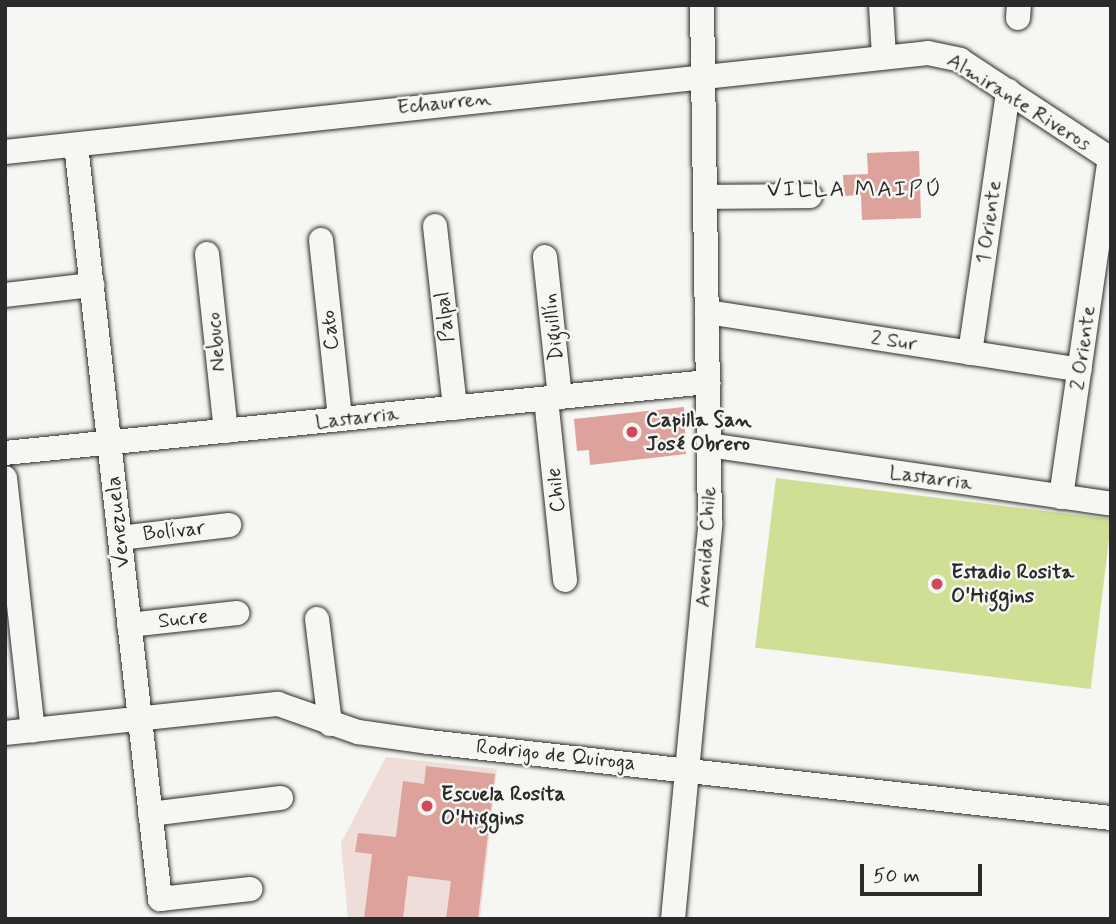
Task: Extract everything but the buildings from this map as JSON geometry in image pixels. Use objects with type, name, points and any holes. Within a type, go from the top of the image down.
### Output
[{"type":"street","name":"Avenida Chile","points":[[673,919],[685,770],[706,585],[709,445],[702,5]]},
{"type":"street","points":[[881,5],[884,57]]},
{"type":"street","name":"Almirante Riveros","points":[[884,57],[928,53],[953,56],[1110,158]]},
{"type":"street","name":"Echaurren","points":[[5,152],[703,74],[884,57]]},
{"type":"street","name":"1 Oriente","points":[[970,353],[1007,91]]},
{"type":"street","name":"Venezuela","points":[[76,145],[160,899],[250,890]]},
{"type":"street","name":"2 Oriente","points":[[1061,497],[1110,158]]},
{"type":"street","points":[[705,197],[810,196]]},
{"type":"street","name":"Palpal","points":[[435,226],[454,408]]},
{"type":"street","name":"Cato","points":[[321,240],[340,419]]},
{"type":"street","name":"Nebuco","points":[[207,254],[226,431]]},
{"type":"street","name":"Diguillín","points":[[545,257],[553,398]]},
{"type":"street","points":[[5,295],[92,285]]},
{"type":"street","name":"2 Sur","points":[[707,312],[1080,370]]},
{"type":"street","name":"Lastarria","points":[[5,453],[708,382]]},
{"type":"street","name":"Chile","points":[[553,398],[565,580]]},
{"type":"street","name":"Lastarria","points":[[709,445],[1111,504]]},
{"type":"street","points":[[5,478],[33,730]]},
{"type":"street","name":"Bolívar","points":[[120,538],[229,525]]},
{"type":"street","name":"Sucre","points":[[130,625],[237,613]]},
{"type":"street","points":[[317,619],[330,724]]},
{"type":"street","name":"Rodrigo de Quiroga","points":[[5,733],[270,704],[330,724],[429,742],[1111,818]]},
{"type":"street","points":[[150,814],[281,798]]},
{"type":"shaded area","name":"Escuela Rosita O'Higgins","points":[[386,757],[497,769],[480,919],[348,919],[341,843]]},
{"type":"green space","name":"Estadio Rosita O'Higgins","points":[[776,478],[1111,519],[1091,689],[755,648]]},
{"type":"place","name":"Capilla San José Obrero","points":[[632,432]]},
{"type":"place","name":"Estadio Rosita O'Higgins","points":[[937,584]]},
{"type":"place","name":"Escuela Rosita O'Higgins","points":[[427,806]]},
{"type":"district","name":"VILLA MAIPÚ","points":[[855,190]]}]
